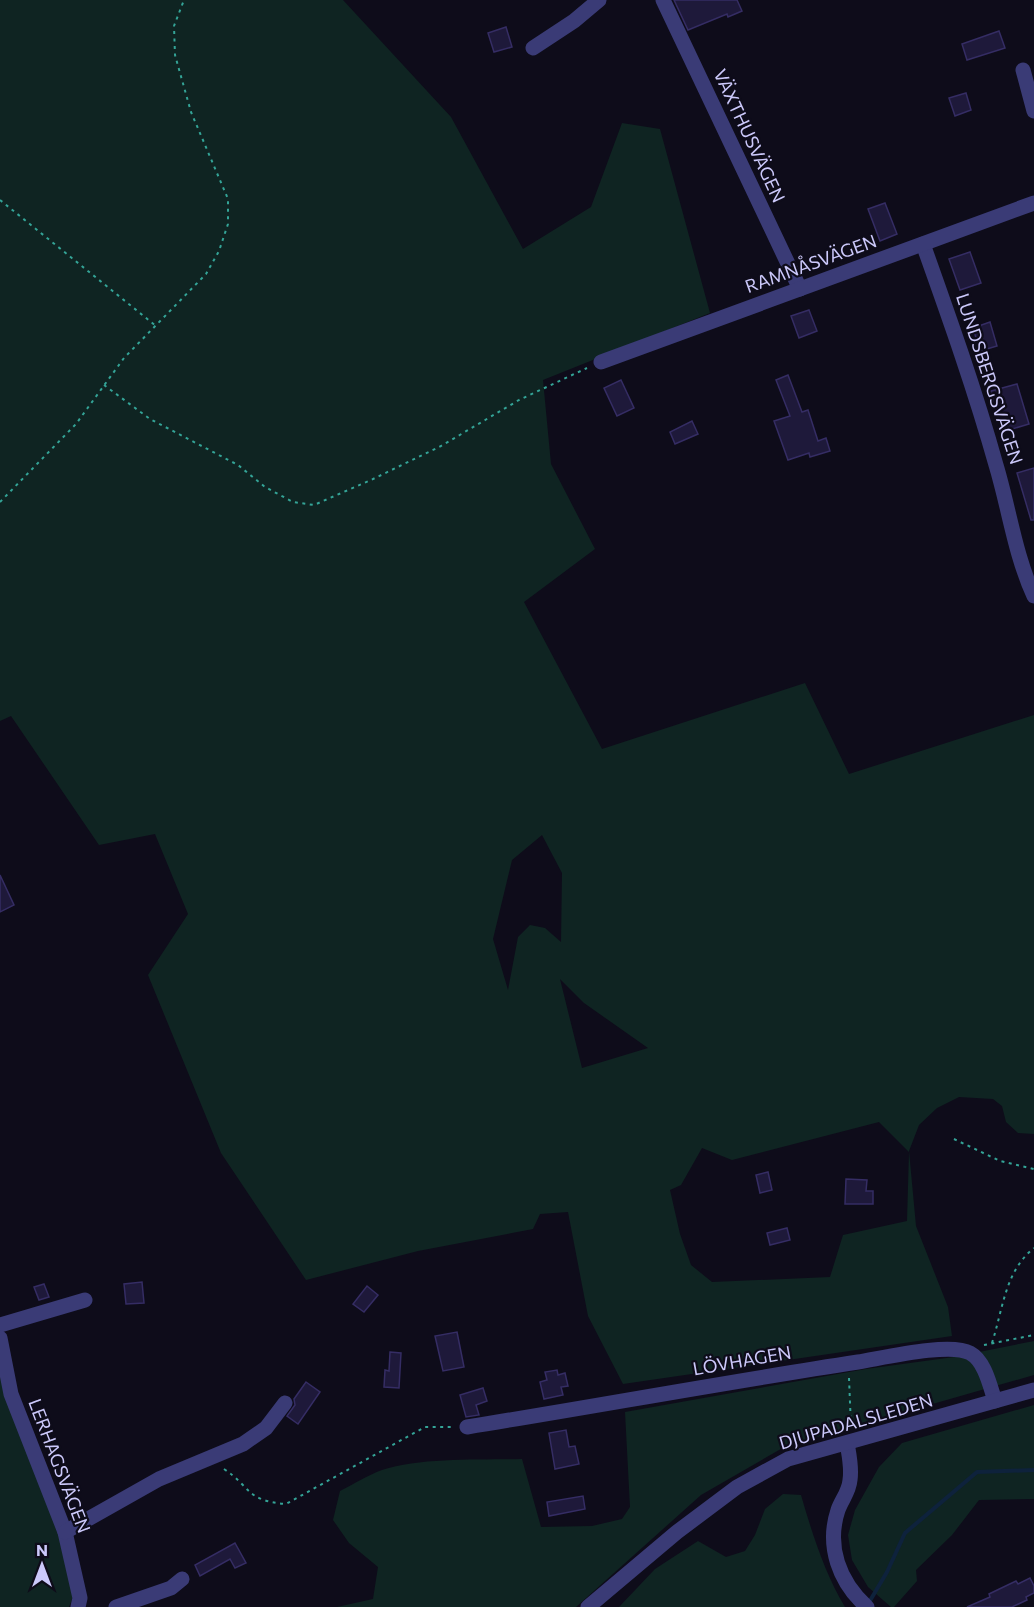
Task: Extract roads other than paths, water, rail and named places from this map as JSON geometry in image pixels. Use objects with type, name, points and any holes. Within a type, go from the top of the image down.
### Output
[{"type":"street","points":[[533,48],[574,21],[600,0]]},
{"type":"street","name":"VÄXTHUSVÄGEN","points":[[663,0],[800,289]]},
{"type":"street","points":[[1023,70],[1034,111]]},
{"type":"street","name":"RAMNÅSVÄGEN","points":[[601,362],[1034,203]]},
{"type":"street","name":"LUNDSBERGSVÄGEN","points":[[923,244],[970,378],[1008,507],[1022,567],[1034,596]]},
{"type":"street","points":[[0,1326],[85,1299]]},
{"type":"street","name":"LERHAGSVÄGEN","points":[[0,1338],[11,1394],[65,1532],[80,1598],[78,1607]]},
{"type":"street","name":"LÖVHAGEN","points":[[467,1427],[849,1364],[958,1349],[972,1354],[983,1368],[995,1401]]},
{"type":"street","name":"DJUPADALSLEDEN","points":[[588,1607],[677,1532],[737,1487],[788,1459],[1034,1390]]},
{"type":"street","points":[[65,1532],[159,1479],[243,1444],[266,1428],[285,1403]]},
{"type":"street","points":[[847,1443],[851,1467],[850,1481],[847,1495],[838,1509],[833,1531],[834,1553],[840,1573],[863,1604]]},
{"type":"street","points":[[116,1607],[171,1588],[182,1578]]},
{"type":"waterway","points":[[867,1603],[887,1572],[905,1533],[977,1472],[1034,1470]]}]
